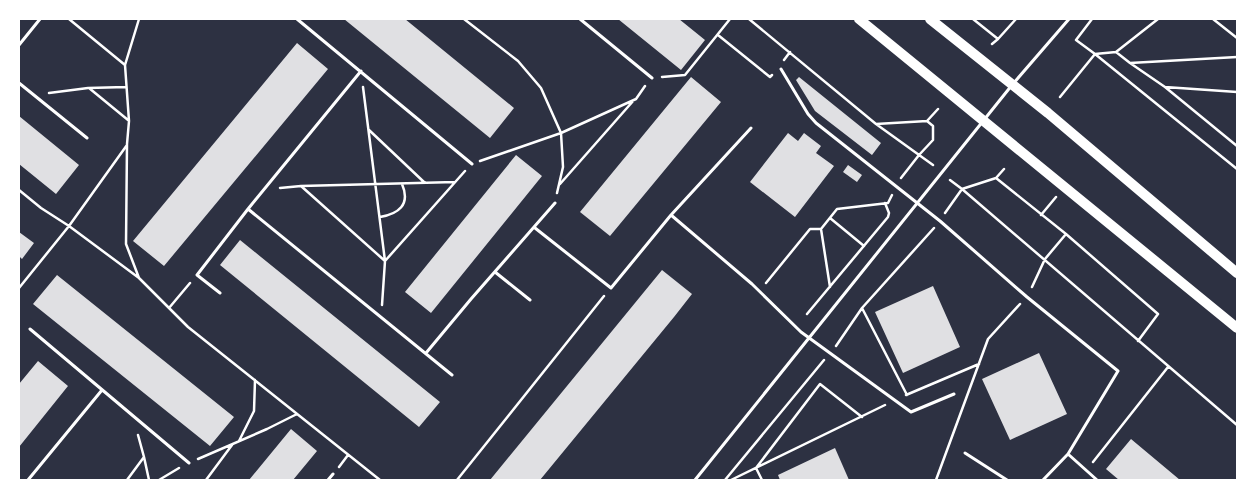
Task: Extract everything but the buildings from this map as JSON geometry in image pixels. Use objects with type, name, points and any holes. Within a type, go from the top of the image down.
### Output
[{"type":"main road","points":[[859,19],[1237,328]]},
{"type":"main road","points":[[930,19],[1048,113],[1237,273]]},
{"type":"lane","points":[[19,45],[40,19]]},
{"type":"lane","points":[[297,19],[472,164]]},
{"type":"lane","points":[[580,19],[652,78]]},
{"type":"lane","points":[[695,480],[983,120],[1069,19]]},
{"type":"lane","points":[[781,70],[808,114],[816,123],[878,169],[895,185],[1118,371],[1068,454],[1043,480]]},
{"type":"lane","points":[[220,293],[197,275],[248,209],[361,71]]},
{"type":"lane","points":[[19,83],[87,138]]},
{"type":"lane","points":[[535,228],[611,288],[671,215],[751,128]]},
{"type":"lane","points":[[426,353],[555,203]]},
{"type":"lane","points":[[248,209],[452,375]]},
{"type":"lane","points":[[671,215],[752,284],[808,338],[911,412],[954,394]]},
{"type":"lane","points":[[495,272],[530,300]]},
{"type":"lane","points":[[30,329],[189,463]]},
{"type":"lane","points":[[28,480],[102,390]]},
{"type":"lane","points":[[964,453],[1007,480]]},
{"type":"lane","points":[[1068,454],[1097,480]]},
{"type":"lane","points":[[328,480],[333,474]]},
{"type":"path","points":[[69,19],[125,65]]},
{"type":"path","points":[[139,19],[125,65],[129,121],[127,144],[126,244],[139,278]]},
{"type":"path","points":[[464,19],[518,61],[541,88],[561,133],[563,167],[555,203]]},
{"type":"path","points":[[668,76],[685,75],[730,19]]},
{"type":"path","points":[[749,19],[876,124],[933,165]]},
{"type":"path","points":[[973,19],[998,39]]},
{"type":"path","points":[[992,44],[1016,19]]},
{"type":"path","points":[[1092,19],[1076,40],[1237,169]]},
{"type":"path","points":[[1060,97],[1095,54],[1116,52],[1158,19]]},
{"type":"path","points":[[1213,19],[1237,38]]},
{"type":"path","points":[[718,35],[770,77],[774,72]]},
{"type":"path","points":[[781,63],[790,52]]},
{"type":"path","points":[[1116,52],[1165,86],[1237,146]]},
{"type":"path","points":[[1130,63],[1237,57]]},
{"type":"path","points":[[361,71],[385,261],[381,318]]},
{"type":"path","points":[[559,185],[636,99],[652,78]]},
{"type":"path","points":[[1165,86],[1237,92]]},
{"type":"path","points":[[34,95],[88,88],[126,87]]},
{"type":"path","points":[[88,88],[129,121]]},
{"type":"path","points":[[385,261],[472,164],[561,133],[636,99]]},
{"type":"path","points":[[927,121],[938,109]]},
{"type":"path","points":[[830,287],[821,229],[836,209],[888,203],[895,185],[933,140],[933,126],[927,121],[876,124]]},
{"type":"path","points":[[368,129],[425,184]]},
{"type":"path","points":[[19,288],[69,226],[127,144]]},
{"type":"path","points":[[725,480],[842,339],[862,308],[940,221],[962,189],[996,178],[1004,169]]},
{"type":"path","points":[[996,178],[1066,234],[1158,314],[1138,341]]},
{"type":"path","points":[[949,180],[962,189],[1045,259],[1168,367],[1237,425]]},
{"type":"path","points":[[265,189],[301,186],[425,184],[455,182]]},
{"type":"path","points":[[380,217],[390,216],[398,211],[403,205],[405,197],[402,184]]},
{"type":"path","points":[[301,186],[385,261]]},
{"type":"path","points":[[1041,215],[1065,187]]},
{"type":"path","points":[[19,190],[41,208],[69,226],[139,278],[188,327],[380,480]]},
{"type":"path","points":[[807,314],[888,217],[889,213],[885,203]]},
{"type":"path","points":[[830,218],[864,246]]},
{"type":"path","points":[[752,284],[766,283],[810,229],[821,229]]},
{"type":"path","points":[[936,480],[988,339],[1027,296],[1045,259],[1066,234]]},
{"type":"path","points":[[170,308],[197,275]]},
{"type":"path","points":[[457,480],[611,288]]},
{"type":"path","points":[[862,308],[907,394]]},
{"type":"path","points":[[732,480],[907,394],[979,364]]},
{"type":"path","points":[[1086,471],[1168,367]]},
{"type":"path","points":[[239,442],[254,411],[255,380]]},
{"type":"path","points":[[756,468],[820,384],[862,417]]},
{"type":"path","points":[[158,480],[189,463],[239,442],[297,414]]},
{"type":"path","points":[[134,416],[149,480]]},
{"type":"path","points":[[206,480],[233,444]]},
{"type":"path","points":[[333,474],[348,454]]},
{"type":"path","points":[[127,480],[144,457]]},
{"type":"path","points":[[756,468],[762,480]]}]
